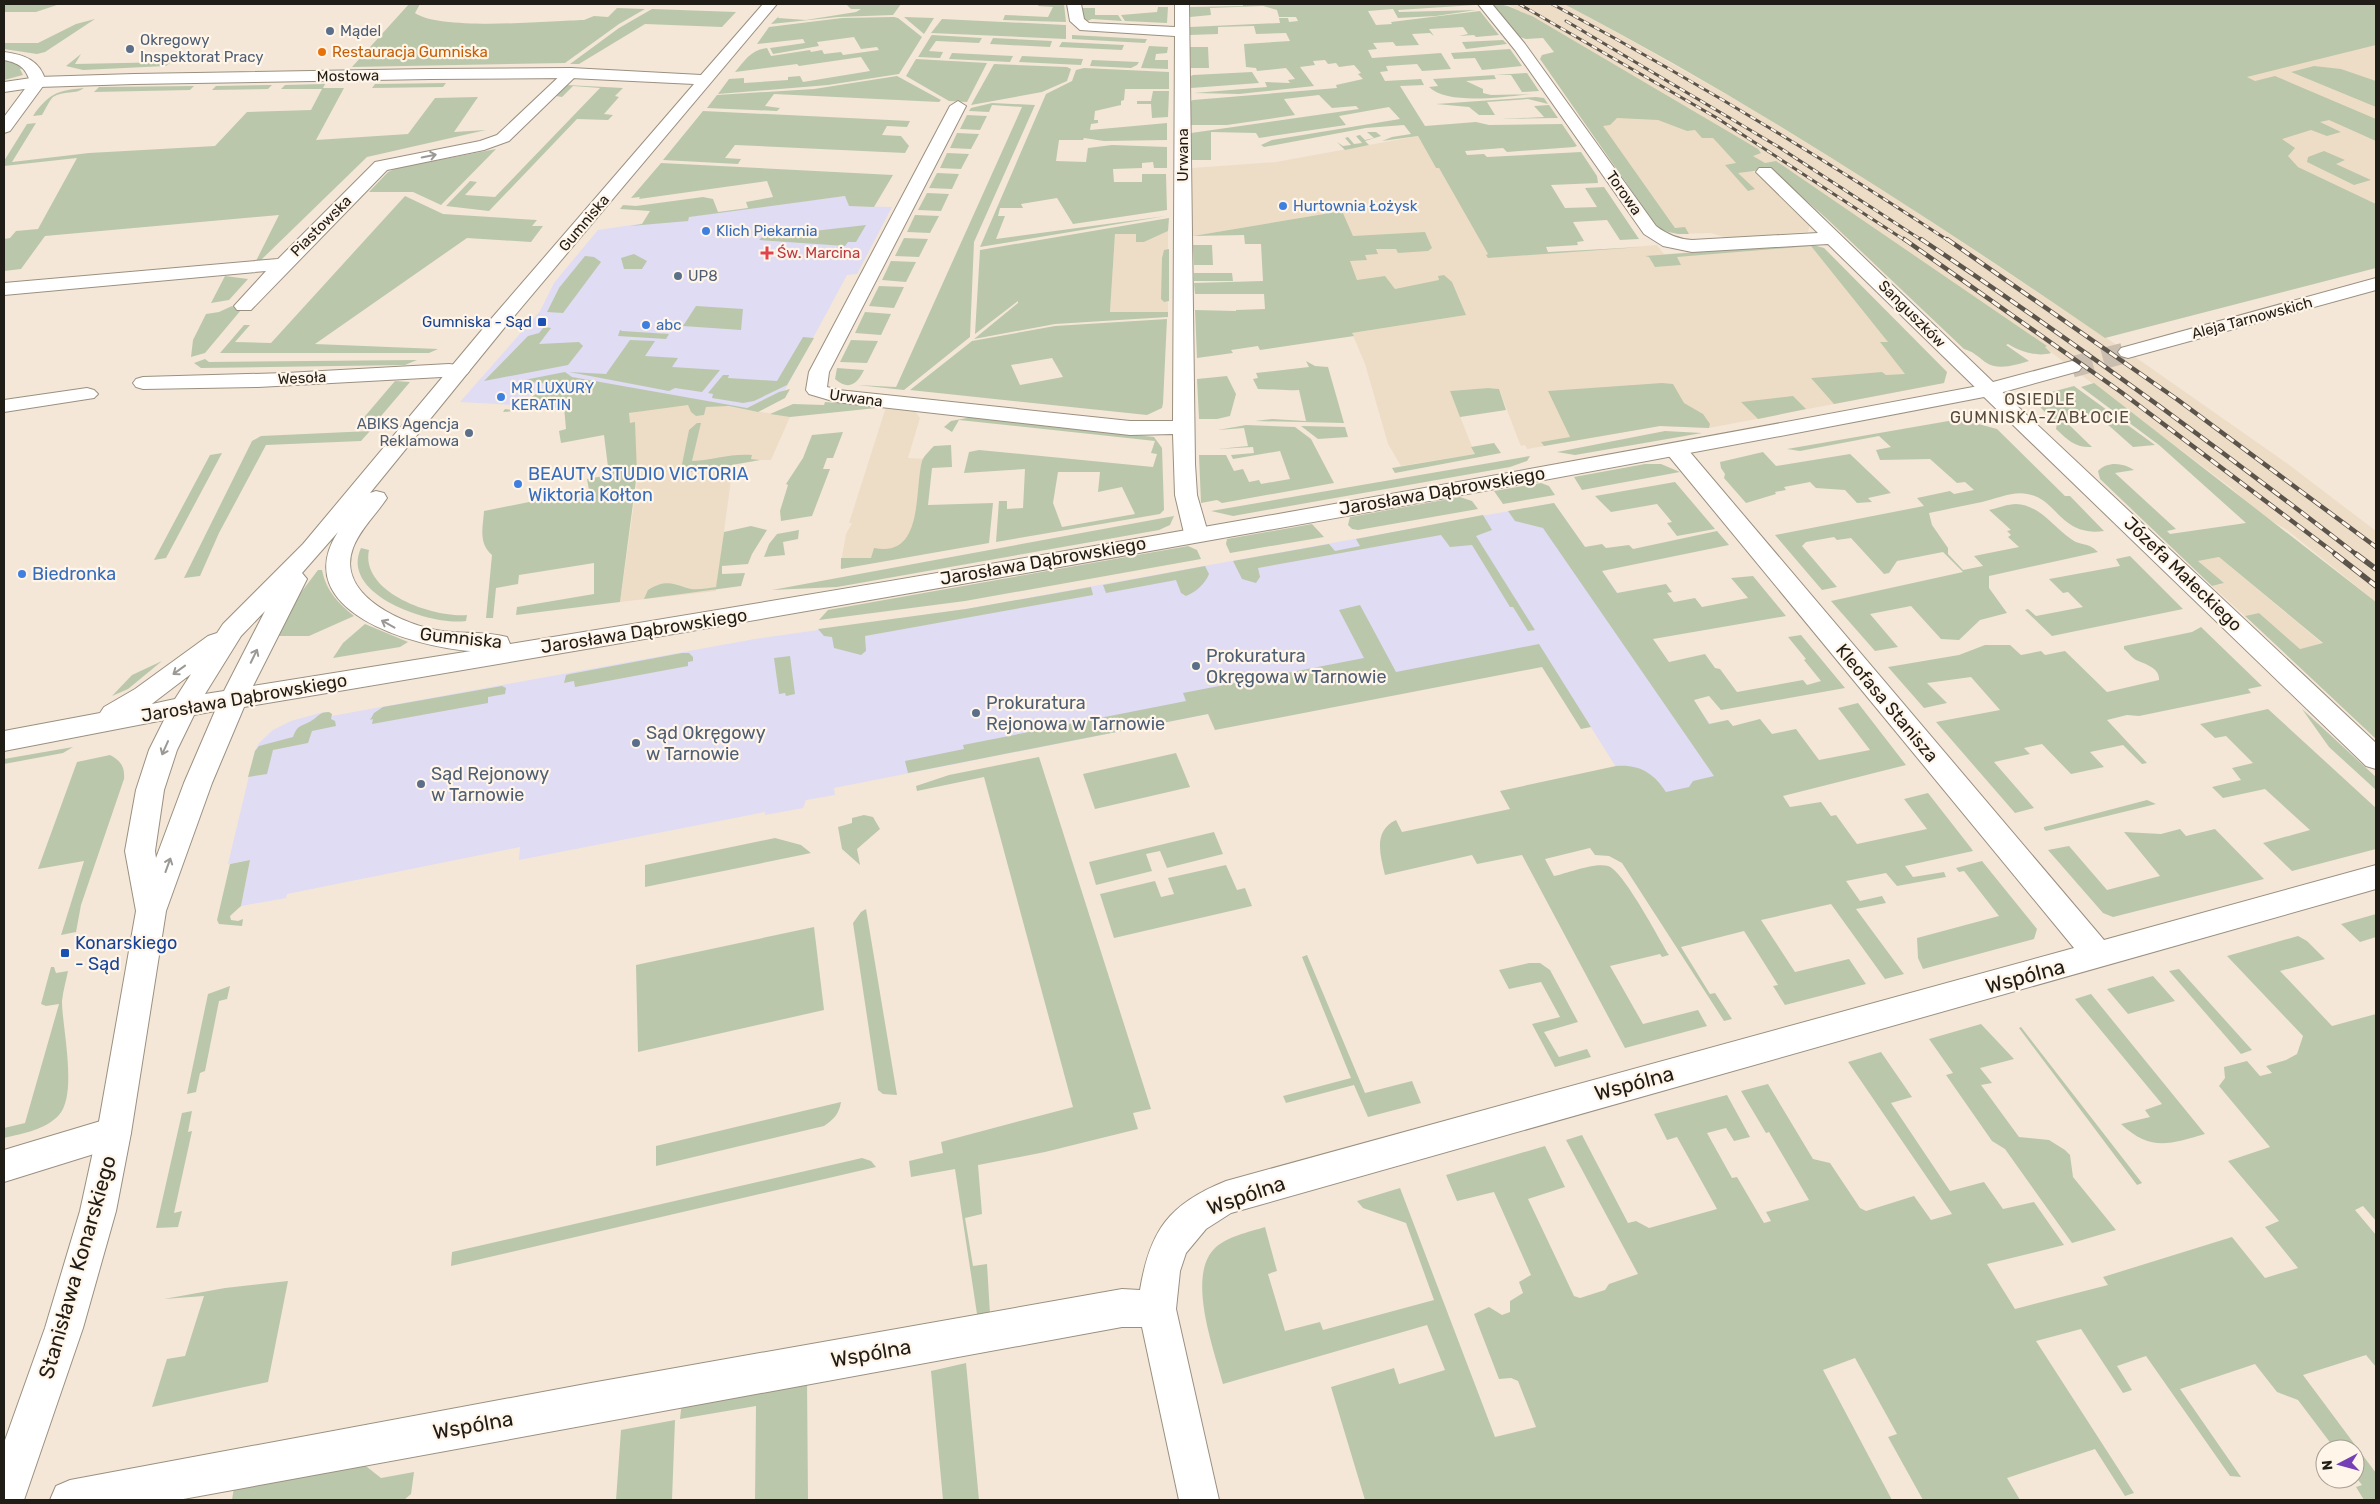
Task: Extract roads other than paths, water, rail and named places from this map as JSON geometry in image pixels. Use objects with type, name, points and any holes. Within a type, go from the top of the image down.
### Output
[{"type":"street","name":"Gumniska","points":[[184,707],[232,630],[311,549],[770,4]]},
{"type":"street","points":[[1074,4],[1077,21],[1086,27],[1182,32]]},
{"type":"street","name":"Urwana","points":[[1182,4],[1184,427],[1186,495],[1196,533]]},
{"type":"street","name":"Torowa","points":[[1484,4],[1520,47],[1650,230],[1661,240],[1677,246],[1692,246],[1835,238]]},
{"type":"street","points":[[4,56],[26,62],[35,70],[38,82],[4,128]]},
{"type":"street","name":"Mostowa","points":[[4,87],[38,82],[571,73],[706,80]]},
{"type":"street","name":"Piastowska","points":[[4,289],[283,264],[381,166],[484,145],[503,138],[571,73]]},
{"type":"street","name":"Urwana","points":[[958,106],[819,372],[816,390],[836,396],[1130,428],[1184,427]]},
{"type":"street","name":"Sanguszków","points":[[1765,172],[1835,238],[1989,390]]},
{"type":"street","points":[[244,306],[283,264]]},
{"type":"street","name":"Aleja Tarnowskich","points":[[2128,352],[2376,284]]},
{"type":"street","points":[[1989,390],[2072,367]]},
{"type":"street","name":"Wesoła","points":[[142,383],[194,384],[394,374],[434,369],[460,370]]},
{"type":"street","name":"Jarosława Dąbrowskiego","points":[[4,741],[184,707],[742,615],[1196,533],[1676,450],[1989,390]]},
{"type":"street","name":"Józefa Małeckiego","points":[[1989,390],[2376,759]]},
{"type":"street","points":[[4,406],[87,394]]},
{"type":"street","name":"Gumniska","points":[[399,444],[389,472],[376,497],[344,542],[340,554],[337,568],[343,586],[356,601],[401,631],[430,638],[480,643],[574,642]]},
{"type":"street","name":"Kleofasa Stanisza","points":[[1676,450],[2099,956]]},
{"type":"street","name":"Gumniska","points":[[232,700],[311,549]]},
{"type":"street","name":"Jarosława Dąbrowskiego","points":[[95,724],[144,696],[232,630]]},
{"type":"street","name":"Stanisława Konarskiego","points":[[4,1500],[64,1328],[98,1211],[114,1133],[151,911],[198,783],[232,700]]},
{"type":"street","name":"Stanisława Konarskiego","points":[[151,911],[140,851],[150,790],[164,750],[184,707]]},
{"type":"street","name":"Wspólna","points":[[70,1500],[502,1419],[1122,1308],[1158,1309],[1159,1282],[1167,1251],[1175,1236],[1188,1220],[1205,1206],[1226,1198],[2099,956],[2376,877]]},
{"type":"street","points":[[4,1166],[114,1133]]},
{"type":"street","points":[[1158,1309],[1199,1500]]},
{"type":"tunnel","points":[[2072,367],[2128,352]]},
{"type":"railway","points":[[1519,4],[1717,118],[1906,241]]},
{"type":"railway","points":[[1552,4],[1753,118],[1852,178],[1949,241]]},
{"type":"railway","points":[[1566,21],[1777,146],[1923,241]]},
{"type":"railway","points":[[1904,239],[2121,392],[2337,555]]},
{"type":"railway","points":[[1921,239],[2142,393],[2357,555]]},
{"type":"railway","points":[[1947,239],[2178,400],[2376,547]]},
{"type":"railway","points":[[2335,554],[2376,586]]},
{"type":"railway","points":[[2356,554],[2376,569]]},
{"type":"place","name":"Mądel","points":[[330,31]]},
{"type":"place","name":"Okregowy Inspektorat Pracy","points":[[130,49]]},
{"type":"place","name":"Restauracja Gumniska","points":[[322,52]]},
{"type":"place","name":"Hurtownia Łożysk","points":[[1283,206]]},
{"type":"place","name":"Klich Piekarnia","points":[[706,231]]},
{"type":"place","name":"Św. Marcina","points":[[767,253]]},
{"type":"place","name":"UP8","points":[[678,276]]},
{"type":"place","name":"Gumniska - Sąd","points":[[542,322]]},
{"type":"place","name":"abc","points":[[646,325]]},
{"type":"place","name":"MR LUXURY KERATIN","points":[[501,397]]},
{"type":"place","name":"ABIKS Agencja Reklamowa","points":[[469,433]]},
{"type":"place","name":"BEAUTY STUDIO VICTORIA Wiktoria Kołton","points":[[518,484]]},
{"type":"place","name":"Biedronka","points":[[22,574]]},
{"type":"place","name":"Prokuratura Okręgowa w Tarnowie","points":[[1196,666]]},
{"type":"place","name":"Prokuratura Rejonowa w Tarnowie","points":[[976,713]]},
{"type":"place","name":"Sąd Okręgowy w Tarnowie","points":[[636,743]]},
{"type":"place","name":"Sąd Rejonowy w Tarnowie","points":[[421,784]]},
{"type":"place","name":"Konarskiego - Sąd","points":[[65,953]]},
{"type":"district","name":"OSIEDLE GUMNISKA-ZABŁOCIE","points":[[2040,408]]}]
